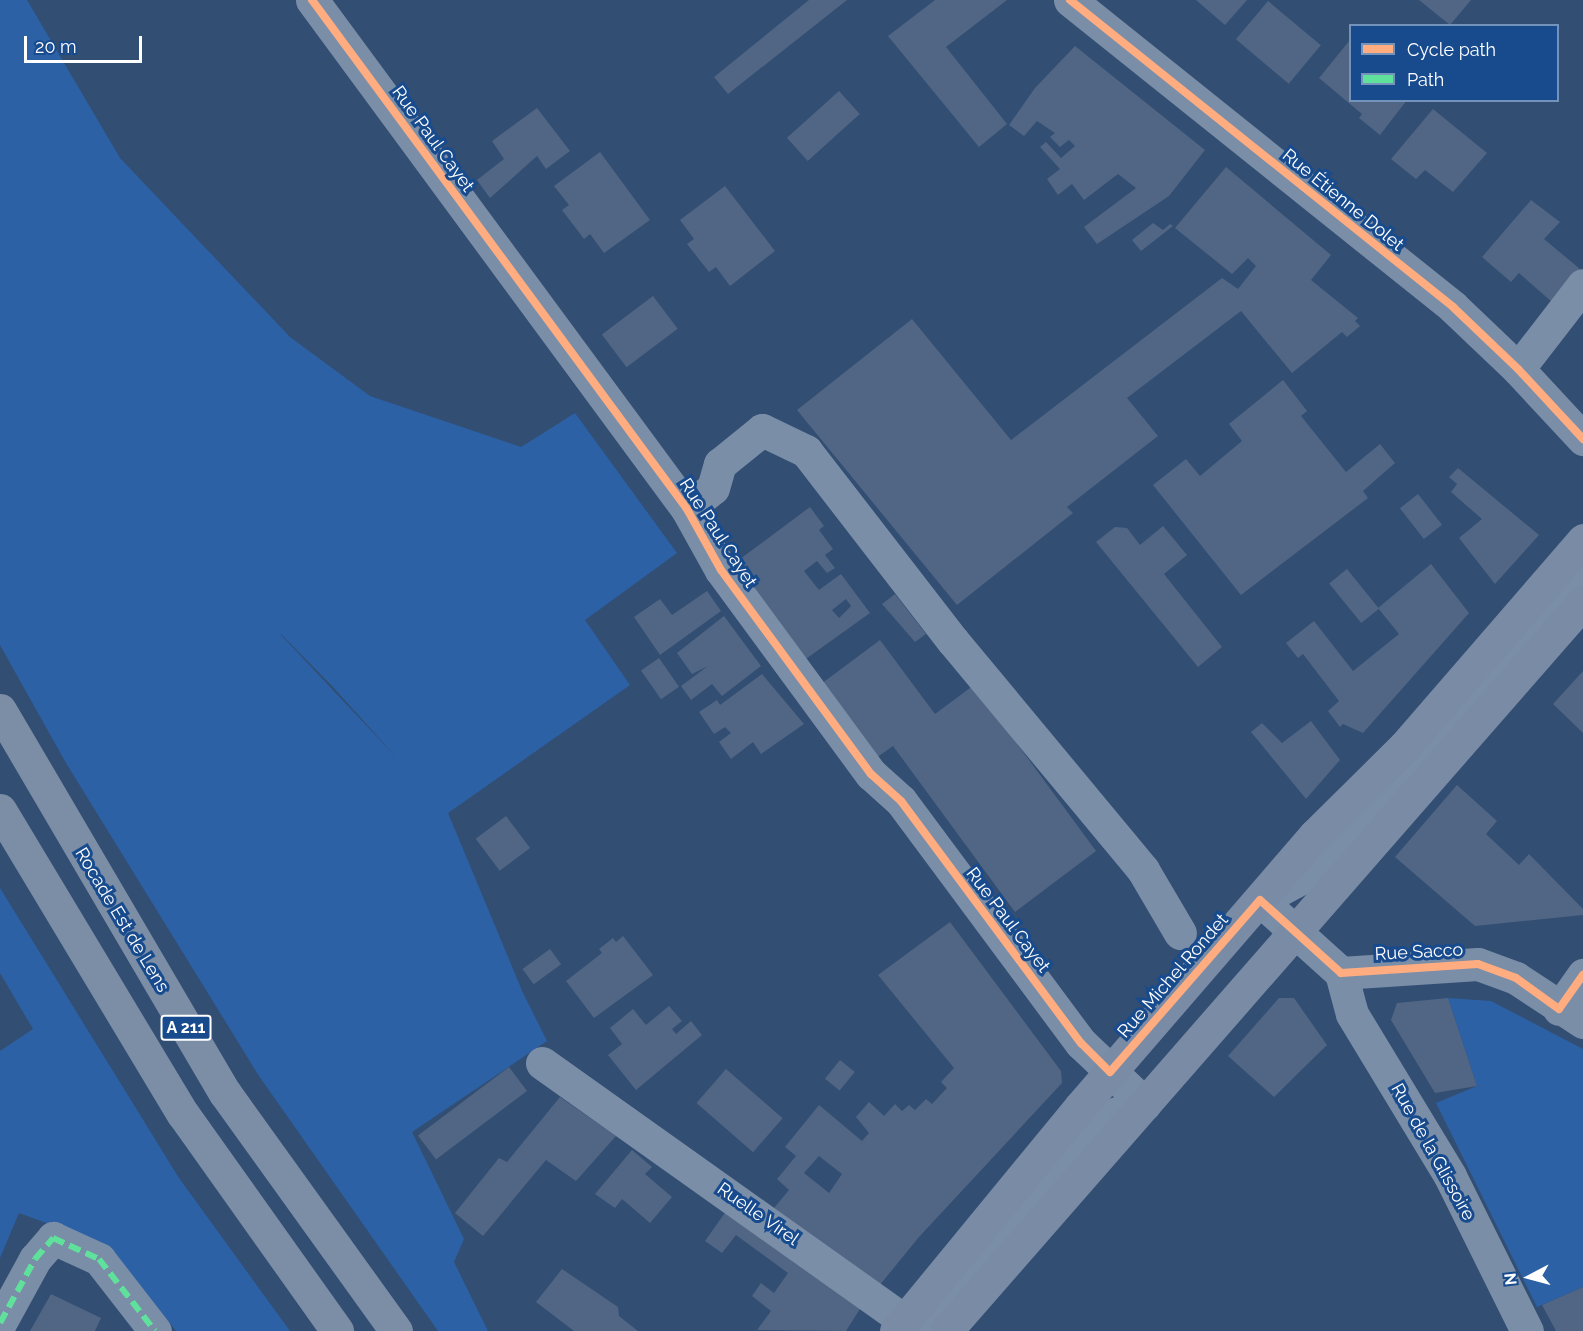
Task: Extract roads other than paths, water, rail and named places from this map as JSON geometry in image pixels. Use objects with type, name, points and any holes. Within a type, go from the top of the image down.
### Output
[{"type":"highway","name":"Rocade Est de Lens","points":[[0,710],[225,1093],[396,1331]]},
{"type":"highway","name":"A 211","points":[[0,810],[183,1114],[337,1331]]},
{"type":"main road","name":"Rue Michel Rondet","points":[[911,1327],[1110,1072],[1324,825],[1404,747],[1583,540]]},
{"type":"main road","points":[[946,1331],[1583,602]]},
{"type":"street","name":"Rue Paul Cayet","points":[[312,0],[687,509],[721,570],[871,774],[901,801],[1081,1043],[1145,1104]]},
{"type":"street","name":"Rue Étienne Dolet","points":[[1070,0],[1453,307],[1518,369],[1583,439]]},
{"type":"street","points":[[1518,369],[1583,285]]},
{"type":"street","points":[[687,509],[713,488],[720,464],[762,430],[806,451],[952,641],[1143,870],[1180,933]]},
{"type":"street","points":[[1341,973],[1260,900],[1329,862],[1583,574]]},
{"type":"street","name":"Rue Sacco","points":[[1341,973],[1478,964],[1516,978],[1571,1015]]},
{"type":"street","name":"Rue de la Glissoire","points":[[1341,973],[1352,1014],[1450,1176],[1527,1331]]},
{"type":"street","points":[[1571,1015],[1583,975]]},
{"type":"street","name":"Ruelle Virel","points":[[542,1063],[911,1327]]},
{"type":"street","points":[[911,1327],[933,1320],[1095,1120],[1145,1104]]},
{"type":"street","points":[[0,1323],[35,1259],[53,1238],[99,1258],[155,1331]]}]
